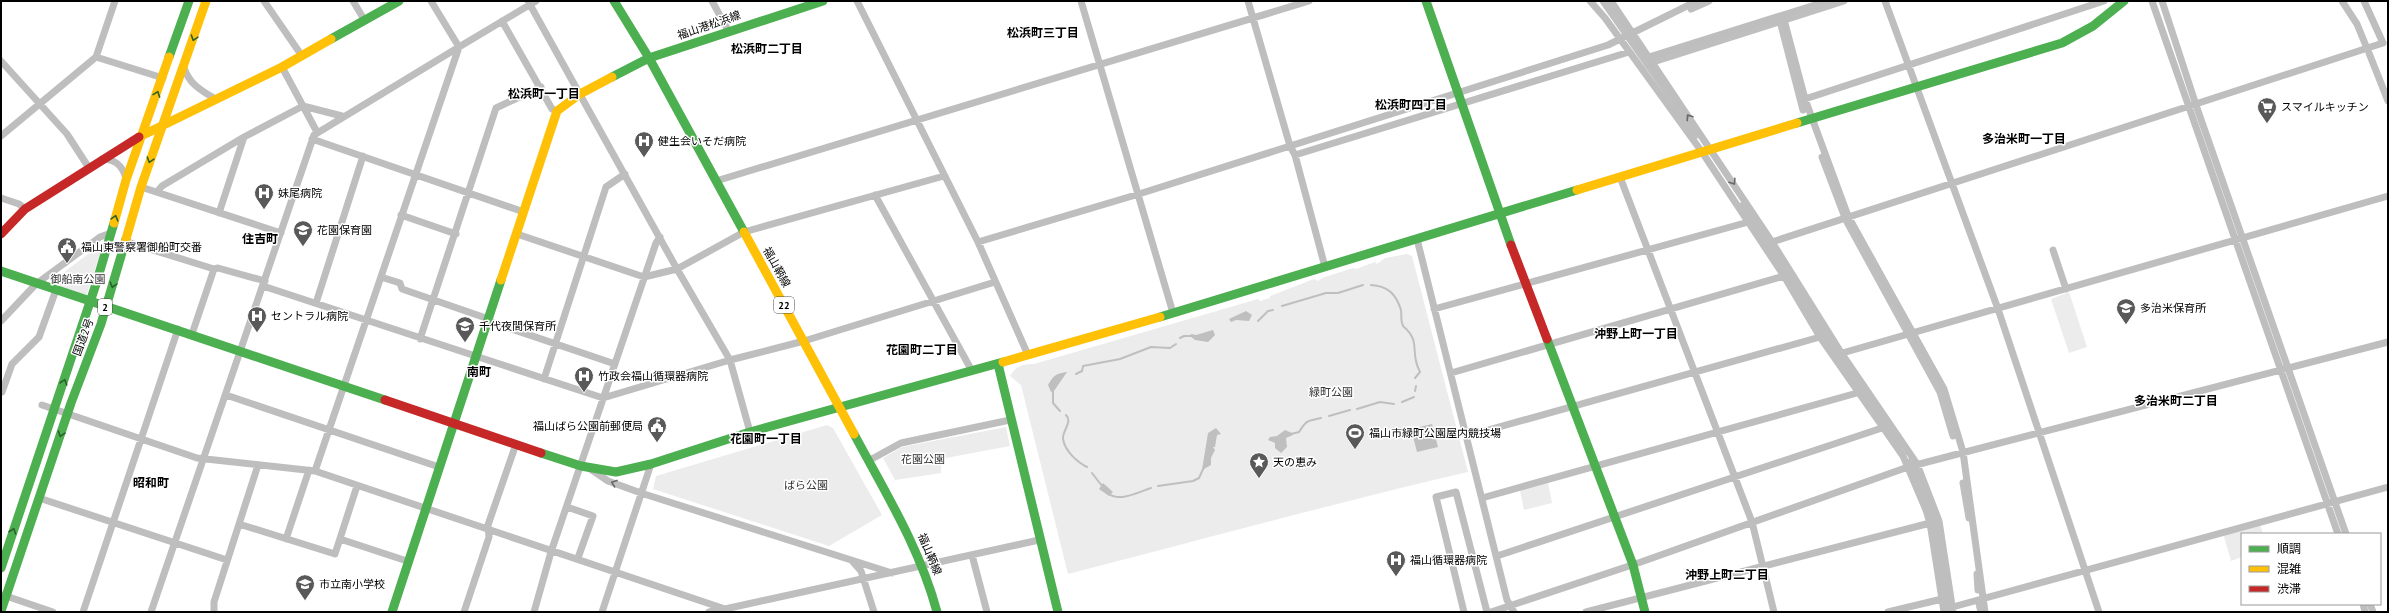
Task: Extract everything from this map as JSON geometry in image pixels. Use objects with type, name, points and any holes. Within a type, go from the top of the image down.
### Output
[{"type":"main road","name":"国道2号","points":[[1,568],[4,550],[54,410],[90,302],[126,180],[189,1]]},
{"type":"main road","name":"国道2号","points":[[1,611],[4,595],[112,290],[124,241],[141,188],[162,125],[184,68],[206,1]]},
{"type":"main road","points":[[1,234],[25,209],[129,142],[282,67],[399,1]]},
{"type":"main road","name":"福山港松浜線","points":[[557,111],[580,94],[649,58],[728,30],[823,1]]},
{"type":"main road","points":[[1426,1],[1499,212],[1633,565],[1645,612]]},
{"type":"main road","points":[[1,271],[105,307],[178,329],[345,385],[585,467],[616,472],[651,464],[750,432],[998,364],[1325,267],[1499,212],[1917,88],[2062,43],[2093,26],[2122,1]]},
{"type":"main road","name":"福山鞆線","points":[[615,2],[649,58],[840,408],[870,460],[915,546],[930,585],[937,612]]},
{"type":"main road","points":[[392,612],[557,111]]},
{"type":"main road","points":[[998,364],[1039,540],[1058,612]]},
{"type":"street","points":[[1,136],[96,57],[115,1]]},
{"type":"street","points":[[264,1],[302,56]]},
{"type":"street","points":[[353,1],[365,21]]},
{"type":"street","points":[[286,539],[345,385],[459,47],[432,1]]},
{"type":"street","points":[[712,1],[728,30]]},
{"type":"street","points":[[857,1],[916,122],[978,242],[1028,355]]},
{"type":"street","points":[[1081,1],[1101,64],[1173,312]]},
{"type":"street","points":[[1248,1],[1290,146],[1295,155],[1325,267]]},
{"type":"street","points":[[716,181],[916,122],[1309,1]]},
{"type":"street","points":[[1590,1],[1707,151]]},
{"type":"street","points":[[1611,1],[1650,58],[1707,151],[1753,221],[1820,337],[1838,355],[1913,465],[1934,522],[1948,610]]},
{"type":"street","points":[[1650,58],[1784,19],[1828,1]]},
{"type":"street","points":[[1885,1],[1998,309],[2099,612]]},
{"type":"street","points":[[1804,99],[2104,1]]},
{"type":"street","points":[[2152,1],[2194,106],[2332,502],[2338,533]]},
{"type":"street","points":[[1772,242],[1848,216],[2194,106],[2383,43],[2364,1]]},
{"type":"street","points":[[151,612],[264,284],[312,139],[316,132],[502,21],[531,2],[660,238],[730,360],[750,432]]},
{"type":"street","points":[[978,242],[1139,194],[1458,93],[1621,39],[1692,2]]},
{"type":"street","points":[[1784,19],[1804,99],[1848,216],[1944,389],[1963,452],[1977,547],[1982,599],[1985,612]]},
{"type":"street","points":[[502,21],[542,87],[552,109],[557,111]]},
{"type":"street","points":[[1295,155],[1462,105],[1629,52]]},
{"type":"street","points":[[96,57],[163,78]]},
{"type":"street","points":[[1,61],[67,134],[89,168]]},
{"type":"street","points":[[282,67],[316,132]]},
{"type":"street","points":[[184,68],[188,79],[193,86],[215,99]]},
{"type":"street","points":[[420,339],[456,234],[468,192],[496,108],[542,87]]},
{"type":"street","points":[[157,192],[162,186],[244,137],[303,106],[342,116]]},
{"type":"street","points":[[219,213],[244,137]]},
{"type":"street","points":[[312,139],[524,212]]},
{"type":"street","points":[[316,303],[363,156]]},
{"type":"street","points":[[102,159],[112,160],[119,164],[126,180]]},
{"type":"street","points":[[544,379],[557,344],[606,187],[625,174]]},
{"type":"street","points":[[517,234],[644,276],[677,268],[744,232],[944,176]]},
{"type":"street","points":[[1620,177],[1752,522],[1774,612]]},
{"type":"street","points":[[141,188],[281,233]]},
{"type":"street","points":[[875,195],[932,302],[972,371]]},
{"type":"street","points":[[1838,355],[2388,196]]},
{"type":"street","points":[[1,198],[19,204],[25,209]]},
{"type":"street","points":[[402,215],[456,234]]},
{"type":"street","points":[[1753,221],[1772,242],[1838,355],[1857,393],[1882,428],[1913,465]]},
{"type":"street","points":[[1434,309],[1753,221]]},
{"type":"street","points":[[1,321],[36,284],[100,237],[111,233]]},
{"type":"street","points":[[534,612],[551,552],[567,507],[585,467],[603,398],[644,276],[656,243],[660,238]]},
{"type":"street","points":[[1417,239],[1507,600],[1512,609]]},
{"type":"street","points":[[124,241],[214,269],[218,268],[420,339],[603,398],[730,360],[804,341],[995,282]]},
{"type":"street","points":[[2053,250],[2066,289]]},
{"type":"street","points":[[192,334],[214,269]]},
{"type":"street","points":[[1451,373],[1784,276]]},
{"type":"street","points":[[381,277],[400,283],[402,289],[615,364]]},
{"type":"street","points":[[2,392],[12,364],[39,337],[56,290]]},
{"type":"street","points":[[83,612],[178,329]]},
{"type":"street","points":[[1467,436],[1820,337]]},
{"type":"street","points":[[1491,612],[1512,609],[1913,465],[2039,431],[2388,342]]},
{"type":"street","points":[[1482,498],[1857,393]]},
{"type":"street","points":[[226,395],[439,467]]},
{"type":"street","points":[[42,405],[197,458],[312,471],[551,552],[578,558],[725,609]]},
{"type":"street","points":[[870,460],[901,443],[1010,420]]},
{"type":"street","points":[[1497,556],[1882,428]]},
{"type":"street","points":[[464,612],[489,531],[488,525],[516,444]]},
{"type":"street","points":[[602,612],[651,464]]},
{"type":"street","points":[[214,612],[214,602],[258,465]]},
{"type":"street","points":[[585,467],[608,481],[641,493],[853,562],[894,573]]},
{"type":"street","points":[[239,524],[335,554],[357,486]]},
{"type":"street","points":[[1948,610],[1982,599],[2388,487]]},
{"type":"street","points":[[1464,612],[1436,497],[1456,492],[1487,612]]},
{"type":"street","points":[[39,498],[227,560]]},
{"type":"street","points":[[567,507],[593,516],[578,558]]},
{"type":"street","points":[[1586,612],[1934,522]]},
{"type":"street","points":[[1934,522],[1942,599],[1948,610]]},
{"type":"street","points":[[340,539],[408,562]]},
{"type":"street","points":[[709,612],[740,608],[1039,540]]},
{"type":"street","points":[[972,555],[987,612]]},
{"type":"street","points":[[853,562],[859,567],[874,612]]},
{"type":"street","points":[[4,595],[53,612]]},
{"type":"street","points":[[1888,612],[1942,599]]},
{"type":"green space","name":"御船南公園","points":[[104,242],[86,296],[51,282]]},
{"type":"green space","name":"緑町公園","points":[[1407,254],[1412,256],[1468,472],[1318,509],[1068,574],[1021,385],[1010,376],[1017,368],[1026,364],[1034,364],[1258,299],[1260,301],[1314,279],[1318,281],[1322,278],[1353,268],[1356,269],[1375,262],[1377,264],[1385,258]]},
{"type":"green space","points":[[2069,292],[2087,347],[2069,353],[2051,299]]},
{"type":"green space","name":"ばら公園","points":[[827,425],[833,428],[882,515],[829,546],[653,489],[656,476]]},
{"type":"green space","name":"花園公園","points":[[1006,427],[1010,446],[941,459],[941,473],[895,480],[883,458],[902,447]]},
{"type":"green space","points":[[1548,483],[1552,503],[1524,510],[1520,490]]},
{"type":"green space","points":[[2259,520],[2263,533],[2241,533],[2241,557],[2231,561],[2222,530]]},
{"type":"shaded area","points":[[1246,311],[1252,315],[1249,321],[1236,320],[1231,322],[1229,319]]},
{"type":"shaded area","points":[[1213,330],[1215,335],[1208,342],[1195,340],[1190,336],[1191,334],[1196,335]]},
{"type":"shaded area","points":[[1067,372],[1054,391],[1051,392],[1048,385],[1052,379],[1057,374]]},
{"type":"shaded area","points":[[1432,424],[1438,447],[1417,452],[1411,429]]},
{"type":"shaded area","points":[[1216,428],[1221,434],[1217,435],[1215,447],[1213,447],[1215,450],[1211,458],[1211,465],[1202,470],[1208,433]]},
{"type":"shaded area","points":[[1285,430],[1293,435],[1286,438],[1287,447],[1281,453],[1275,448],[1275,443],[1268,440],[1270,437],[1277,436]]},
{"type":"shaded area","points":[[1103,483],[1113,492],[1109,496],[1099,489]]},
{"type":"waterway","points":[[1603,1],[1697,135]]},
{"type":"waterway","points":[[1691,9],[1709,1]]},
{"type":"waterway","points":[[1647,64],[1844,1]]},
{"type":"waterway","points":[[2162,1],[2197,108],[2346,533]]},
{"type":"waterway","points":[[2342,1],[2357,24],[2366,46]]},
{"type":"waterway","points":[[1780,21],[1803,110]]},
{"type":"waterway","points":[[2369,53],[2388,101]]},
{"type":"waterway","points":[[1822,157],[1844,215]]},
{"type":"waterway","points":[[1743,205],[1828,341],[1900,444]]},
{"type":"waterway","points":[[1847,222],[1940,392],[1953,436]]},
{"type":"waterway","points":[[1282,306],[1326,293],[1338,293],[1363,285]]},
{"type":"waterway","points":[[1371,285],[1387,289],[1397,299],[1401,310],[1402,324],[1409,332],[1414,342],[1415,359],[1420,372],[1415,378]]},
{"type":"waterway","points":[[1258,321],[1268,311],[1273,310]]},
{"type":"waterway","points":[[1180,338],[1184,336],[1193,336]]},
{"type":"waterway","points":[[1076,374],[1082,371],[1083,366],[1120,359],[1151,347],[1170,348],[1176,344]]},
{"type":"waterway","points":[[1415,391],[1416,386]]},
{"type":"waterway","points":[[1053,390],[1053,403],[1060,411]]},
{"type":"waterway","points":[[1402,402],[1414,397]]},
{"type":"waterway","points":[[1357,409],[1380,402],[1394,404]]},
{"type":"waterway","points":[[1329,416],[1350,410]]},
{"type":"waterway","points":[[1066,415],[1068,418],[1068,424],[1063,436],[1066,448],[1072,456],[1087,467]]},
{"type":"waterway","points":[[1291,434],[1299,432],[1308,421],[1321,418]]},
{"type":"waterway","points":[[1911,461],[1935,525],[1949,612]]},
{"type":"waterway","points":[[1158,486],[1193,481],[1199,478],[1204,467]]},
{"type":"waterway","points":[[1092,473],[1102,486]]},
{"type":"waterway","points":[[1963,483],[1969,518]]},
{"type":"waterway","points":[[1109,494],[1124,497],[1151,488]]},
{"type":"waterway","points":[[1977,574],[1978,590]]},
{"type":"waterway","points":[[1979,604],[1981,612]]},
{"type":"waterway","points":[[2370,605],[2373,612]]},
{"type":"traffic: fast","points":[[169,57],[189,1]]},
{"type":"traffic: fast","points":[[331,39],[399,1]]},
{"type":"traffic: fast","points":[[614,1],[649,58],[744,232]]},
{"type":"traffic: fast","points":[[612,77],[649,58],[823,1]]},
{"type":"traffic: fast","points":[[1426,1],[1511,245]]},
{"type":"traffic: fast","points":[[1797,123],[2062,43],[2093,26],[2124,1]]},
{"type":"traffic: fast","points":[[1160,317],[1577,190]]},
{"type":"traffic: fast","points":[[1,568],[96,284],[114,223]]},
{"type":"traffic: fast","points":[[1,611],[71,403],[101,324],[126,239]]},
{"type":"traffic: fast","points":[[1,271],[385,400]]},
{"type":"traffic: fast","points":[[392,612],[501,280]]},
{"type":"traffic: fast","points":[[1547,339],[1633,565],[1645,612]]},
{"type":"traffic: fast","points":[[541,453],[581,466],[616,472],[651,464],[750,432],[1003,362]]},
{"type":"traffic: fast","points":[[998,364],[1058,612]]},
{"type":"traffic: fast","points":[[854,434],[901,521],[921,565],[937,612]]},
{"type":"traffic: slow","points":[[126,239],[141,187],[206,1]]},
{"type":"traffic: slow","points":[[139,137],[282,67],[331,39]]},
{"type":"traffic: slow","points":[[114,223],[126,180],[169,57]]},
{"type":"traffic: slow","points":[[501,280],[557,111],[580,94],[612,77]]},
{"type":"traffic: slow","points":[[1577,190],[1797,123]]},
{"type":"traffic: slow","points":[[744,232],[854,434]]},
{"type":"traffic: slow","points":[[1003,362],[1160,317]]},
{"type":"traffic: jam","points":[[1,234],[25,209],[139,137]]},
{"type":"traffic: jam","points":[[1511,245],[1547,339]]},
{"type":"traffic: jam","points":[[385,400],[541,453]]},
{"type":"place","name":"スマイルキッチン","points":[[2267,124]]},
{"type":"place","name":"健生会いそだ病院","points":[[644,158]]},
{"type":"place","name":"妹尾病院","points":[[264,210]]},
{"type":"place","name":"花園保育園","points":[[303,247]]},
{"type":"place","name":"福山東警察署御船町交番","points":[[67,264]]},
{"type":"place","name":"多治米保育所","points":[[2126,325]]},
{"type":"place","name":"セントラル病院","points":[[257,333]]},
{"type":"place","name":"千代夜間保育所","points":[[465,343]]},
{"type":"place","name":"竹政会福山循環器病院","points":[[584,393]]},
{"type":"place","name":"福山ばら公園前郵便局","points":[[657,443]]},
{"type":"place","name":"福山市緑町公園屋内競技場","points":[[1355,450]]},
{"type":"place","name":"天の恵み","points":[[1259,479]]},
{"type":"place","name":"福山循環器病院","points":[[1396,577]]},
{"type":"place","name":"市立南小学校","points":[[305,601]]},
{"type":"district","name":"松浜町三丁目","points":[[1043,33]]},
{"type":"district","name":"松浜町二丁目","points":[[767,49]]},
{"type":"district","name":"松浜町一丁目","points":[[544,94]]},
{"type":"district","name":"松浜町四丁目","points":[[1411,105]]},
{"type":"district","name":"多治米町一丁目","points":[[2024,139]]},
{"type":"district","name":"住吉町","points":[[260,239]]},
{"type":"district","name":"沖野上町一丁目","points":[[1636,334]]},
{"type":"district","name":"花園町二丁目","points":[[922,350]]},
{"type":"district","name":"南町","points":[[479,372]]},
{"type":"district","name":"多治米町二丁目","points":[[2176,401]]},
{"type":"district","name":"花園町一丁目","points":[[766,439]]},
{"type":"district","name":"昭和町","points":[[151,483]]},
{"type":"district","name":"沖野上町二丁目","points":[[1727,575]]}]
